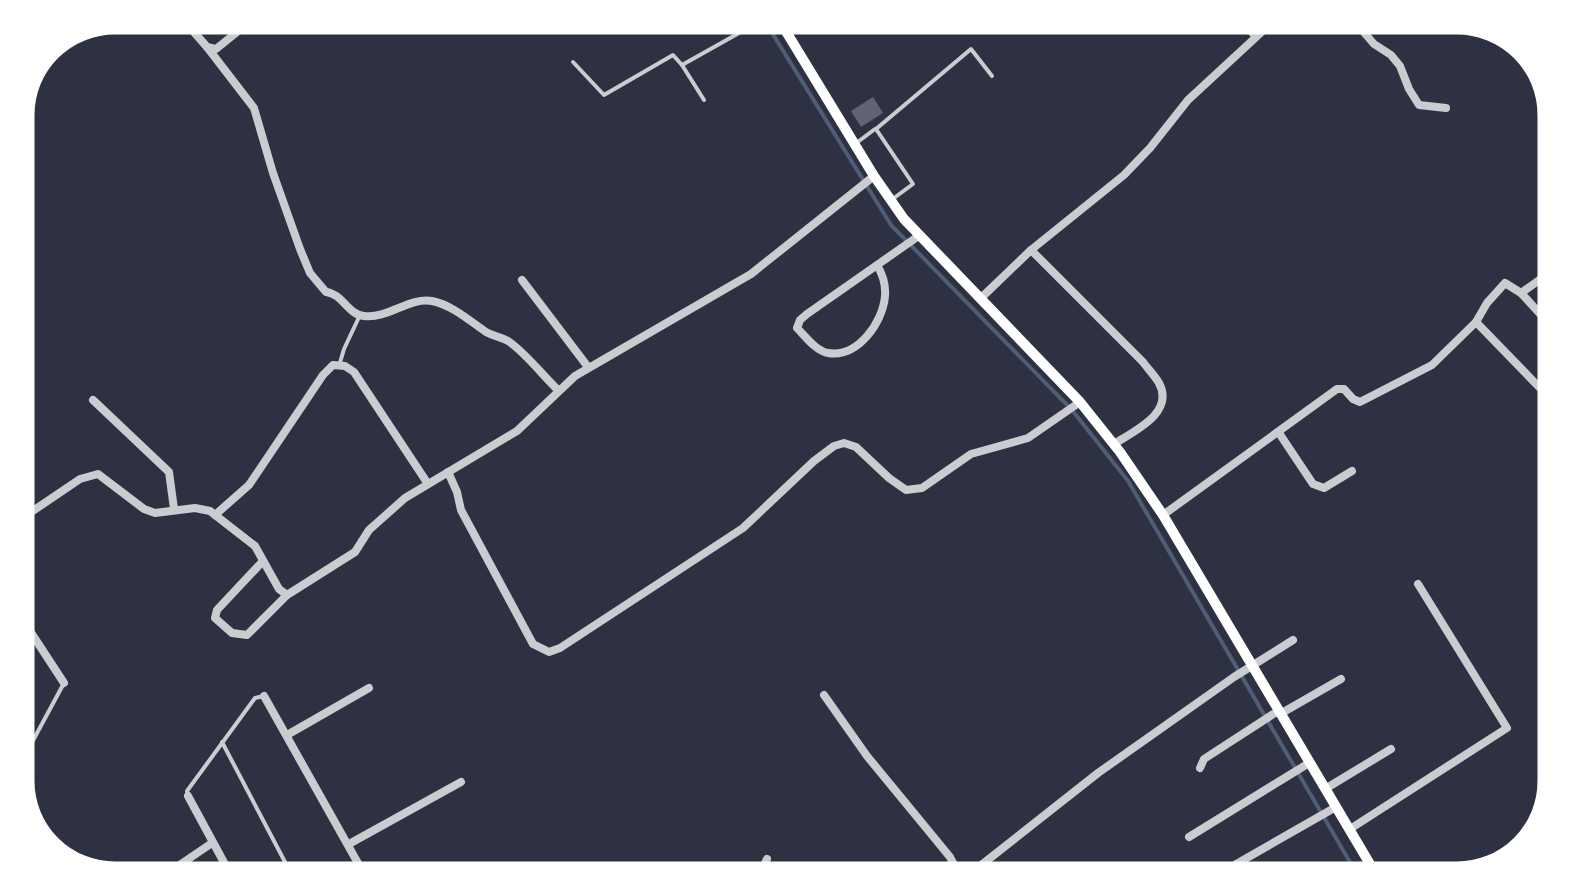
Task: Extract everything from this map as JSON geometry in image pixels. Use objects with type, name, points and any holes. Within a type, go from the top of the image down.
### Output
[{"type":"main road","points":[[785,32],[872,178],[916,238],[980,298],[1114,444],[1163,515],[1273,716],[1325,789],[1331,810],[1350,829],[1370,864]]},
{"type":"street","points":[[194,32],[254,108],[310,273],[326,292],[336,293],[345,304],[365,316],[431,300],[508,341],[558,390]]},
{"type":"street","points":[[207,47],[216,49],[237,32]]},
{"type":"street","points":[[980,298],[1031,250],[1124,174],[1188,100],[1262,32]]},
{"type":"street","points":[[1364,32],[1400,66],[1419,104],[1446,108]]},
{"type":"street","points":[[263,561],[217,610],[215,618],[232,633],[247,635],[287,595],[354,552],[369,530],[405,498],[517,431],[558,390],[588,367],[751,274],[872,178]]},
{"type":"street","points":[[877,265],[886,293],[882,309],[863,342],[843,351],[827,353],[817,348],[797,328],[800,320],[877,265],[916,238]]},
{"type":"street","points":[[1031,250],[1143,362],[1158,383],[1161,400],[1155,416],[1114,444]]},
{"type":"street","points":[[522,280],[588,367]]},
{"type":"street","points":[[1521,293],[1540,280]]},
{"type":"street","points":[[1163,515],[1337,389],[1360,402],[1432,365],[1476,322],[1505,283],[1521,293],[1540,314]]},
{"type":"street","points":[[1476,322],[1540,387]]},
{"type":"street","points":[[216,515],[249,485],[333,366],[346,366],[354,372],[428,484]]},
{"type":"street","points":[[93,400],[169,472],[174,509]]},
{"type":"street","points":[[448,472],[461,510],[533,644],[548,652],[560,648],[743,528],[834,446],[844,443],[856,447],[906,490],[922,488],[971,454],[1028,438],[1077,404]]},
{"type":"street","points":[[1278,433],[1319,488],[1352,470]]},
{"type":"street","points":[[33,511],[80,478],[98,474],[144,509],[156,513],[196,508],[216,515],[254,546],[287,595]]},
{"type":"street","points":[[1350,829],[1507,728],[1418,584]]},
{"type":"street","points":[[33,636],[64,683]]},
{"type":"street","points":[[983,864],[1098,773],[1293,640]]},
{"type":"street","points":[[1200,768],[1204,759],[1342,679]]},
{"type":"street","points":[[287,734],[369,688]]},
{"type":"street","points":[[264,696],[359,864]]},
{"type":"street","points":[[824,696],[953,864]]},
{"type":"street","points":[[1325,789],[1392,749]]},
{"type":"street","points":[[1190,837],[1306,765]]},
{"type":"street","points":[[349,844],[461,782]]},
{"type":"street","points":[[188,796],[224,864]]},
{"type":"street","points":[[1237,864],[1331,810]]},
{"type":"street","points":[[181,864],[212,843]]},
{"type":"street","points":[[764,864],[766,860]]},
{"type":"lane","points":[[682,65],[742,32]]},
{"type":"lane","points":[[1249,32],[1255,38]]},
{"type":"lane","points":[[855,144],[971,50],[992,76]]},
{"type":"lane","points":[[572,62],[604,95],[673,55],[704,100]]},
{"type":"lane","points":[[876,129],[913,184],[890,200]]},
{"type":"lane","points":[[339,366],[360,314]]},
{"type":"lane","points":[[33,743],[64,683]]},
{"type":"lane","points":[[188,796],[187,791],[255,698],[264,696]]},
{"type":"lane","points":[[222,742],[286,864]]},
{"type":"building","points":[[873,97],[883,113],[861,127],[851,111]]},
{"type":"waterway","points":[[772,32],[891,225],[1072,410],[1128,481],[1351,864]]}]
